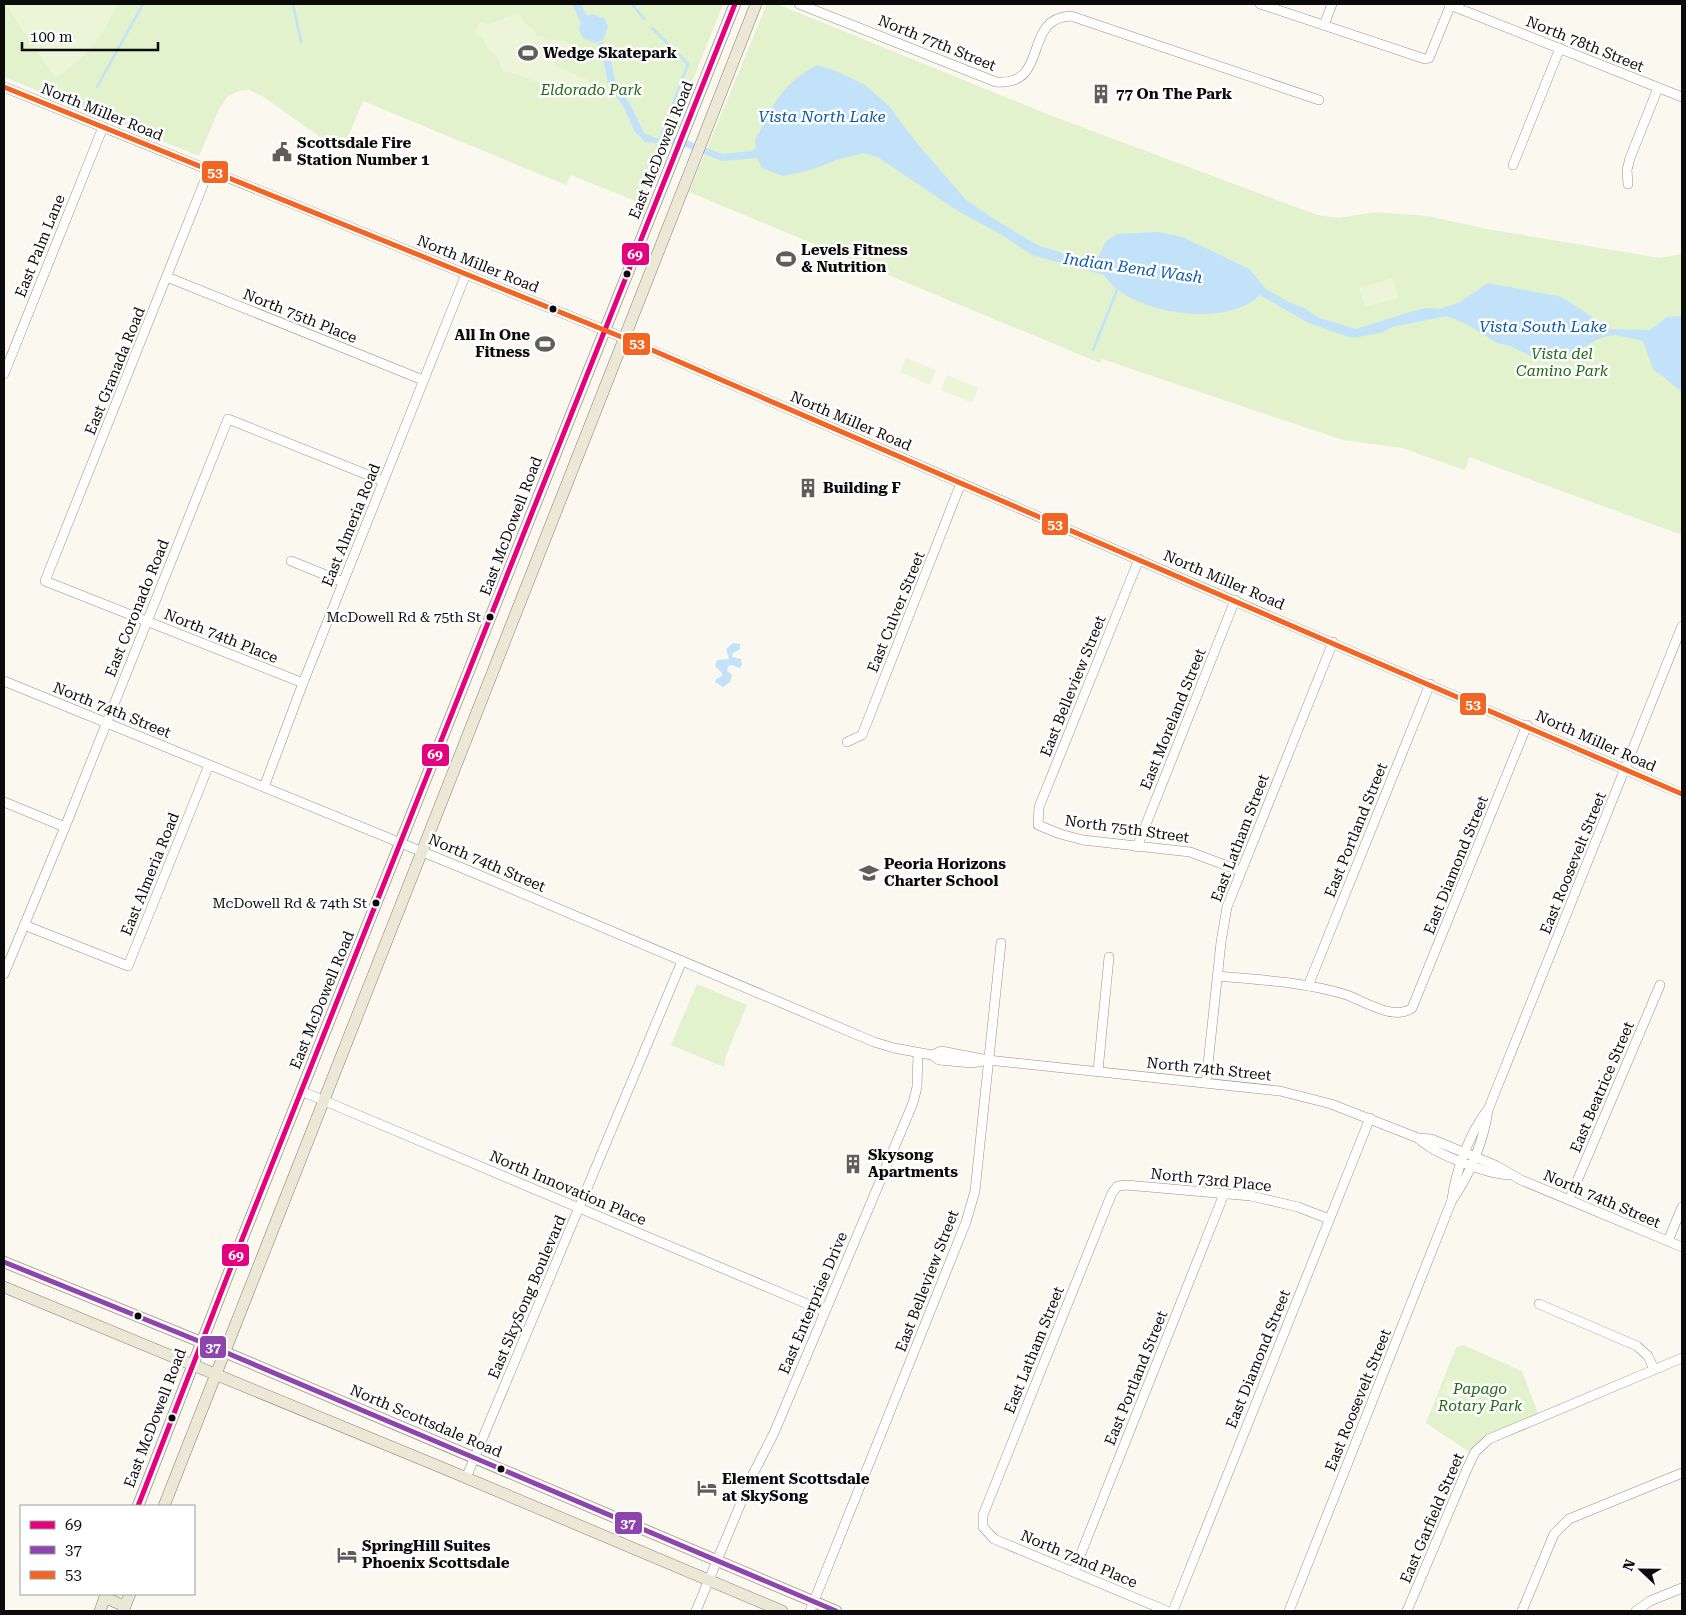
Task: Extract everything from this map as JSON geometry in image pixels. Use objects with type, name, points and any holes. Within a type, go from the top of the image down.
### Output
[{"type":"main road","name":"East McDowell Road","points":[[138,1505],[201,1342],[735,4]]},
{"type":"main road","points":[[164,1505],[223,1352],[756,4]]},
{"type":"main road","name":"North Scottsdale Road","points":[[4,1262],[201,1342],[716,1560],[812,1606],[836,1611]]},
{"type":"main road","points":[[4,1287],[782,1611]]},
{"type":"main road","points":[[100,1611],[106,1596],[124,1609],[130,1595]]},
{"type":"street","name":"North 77th Street","points":[[799,4],[996,82],[1016,80],[1026,74],[1046,26],[1061,16],[1071,16],[1319,100]]},
{"type":"street","points":[[1260,4],[1421,59],[1430,58],[1451,4]]},
{"type":"street","points":[[1324,25],[1332,4]]},
{"type":"street","name":"North 78th Street","points":[[1451,4],[1682,97]]},
{"type":"street","points":[[1513,165],[1560,48]]},
{"type":"street","name":"North Miller Road","points":[[4,87],[624,338],[1527,725],[1682,794]]},
{"type":"street","points":[[1628,184],[1627,170],[1630,158],[1658,88]]},
{"type":"street","name":"East Palm Lane","points":[[4,374],[103,127]]},
{"type":"street","name":"East Granada Road","points":[[45,581],[209,170]]},
{"type":"street","name":"East Almeria Road","points":[[264,787],[302,683],[466,274]]},
{"type":"street","name":"North 75th Place","points":[[167,276],[423,380]]},
{"type":"street","name":"East Coronado Road","points":[[4,974],[107,723],[146,620],[228,419],[383,481]]},
{"type":"street","name":"East Culver Street","points":[[846,742],[862,735],[962,483]]},
{"type":"street","name":"East Belleview Street","points":[[1038,825],[1039,807],[1139,559]]},
{"type":"street","points":[[291,561],[343,582]]},
{"type":"street","name":"North 74th Place","points":[[45,581],[302,683]]},
{"type":"street","name":"East Moreland Street","points":[[1137,847],[1235,600]]},
{"type":"street","name":"East Roosevelt Street","points":[[1288,1611],[1452,1200],[1454,1183],[1469,1159],[1477,1124],[1488,1110],[1682,626]]},
{"type":"street","name":"East Latham Street","points":[[1206,1083],[1227,907],[1333,642]]},
{"type":"street","name":"North 74th Street","points":[[4,681],[422,851],[865,1038],[918,1053],[932,1055],[939,1060],[972,1063],[988,1060],[1280,1091],[1331,1104],[1418,1138],[1431,1139],[1495,1174],[1511,1175],[1682,1247]]},
{"type":"street","name":"East Portland Street","points":[[1308,986],[1430,684]]},
{"type":"street","name":"East Diamond Street","points":[[1308,986],[1335,991],[1393,1012],[1406,1012],[1416,1002],[1527,725]]},
{"type":"street","name":"East Almeria Road","points":[[24,925],[128,966],[209,765]]},
{"type":"street","points":[[4,802],[65,827]]},
{"type":"street","name":"North 75th Street","points":[[1038,825],[1060,834],[1083,840],[1190,852],[1241,871]]},
{"type":"street","name":"East Belleview Street","points":[[812,1606],[966,1222],[975,1191],[1001,943]]},
{"type":"street","points":[[1098,1071],[1109,958]]},
{"type":"street","name":"East SkySong Boulevard","points":[[466,1478],[682,961]]},
{"type":"street","points":[[1218,976],[1308,986]]},
{"type":"street","name":"East Beatrice Street","points":[[1569,1200],[1660,985]]},
{"type":"street","name":"East Enterprise Drive","points":[[716,1560],[753,1474],[774,1433],[913,1103],[917,1087],[918,1053]]},
{"type":"street","name":"North Innovation Place","points":[[301,1091],[824,1311]]},
{"type":"street","name":"East Diamond Street","points":[[1173,1611],[1370,1118]]},
{"type":"street","name":"North 73rd Place","points":[[1118,1186],[1126,1185],[1224,1194],[1280,1201],[1329,1219]]},
{"type":"street","name":"East Latham Street","points":[[983,1527],[987,1506],[1112,1193],[1118,1186]]},
{"type":"street","name":"East Portland Street","points":[[1074,1571],[1224,1194]]},
{"type":"street","points":[[1668,1241],[1682,1207]]},
{"type":"street","points":[[1539,1304],[1637,1346],[1648,1356],[1654,1369]]},
{"type":"street","name":"East Garfield Street","points":[[1407,1611],[1475,1452],[1489,1439],[1504,1430],[1682,1358]]},
{"type":"street","points":[[1522,1611],[1554,1534],[1569,1519],[1682,1473]]},
{"type":"street","name":"North 72nd Place","points":[[983,1527],[994,1539],[1167,1611]]},
{"type":"street","points":[[696,1611],[716,1560]]},
{"type":"street","points":[[1636,1611],[1650,1601],[1682,1588]]},
{"type":"green space","name":"Eldorado Park","points":[[4,4],[723,4],[643,204],[571,175],[566,185],[363,101],[343,148],[327,142],[264,97],[249,90],[239,91],[227,97],[219,109],[199,156],[4,77]]},
{"type":"green space","points":[[5,4],[117,4],[100,37],[84,55],[55,78]]},
{"type":"green space","name":"Vista del Camino Park","points":[[767,4],[777,4],[1052,116],[1317,215],[1339,218],[1375,212],[1427,216],[1487,229],[1660,258],[1682,254],[1682,535],[1469,457],[1465,470],[1402,448],[1343,440],[1102,359],[1100,363],[689,192]]},
{"type":"green space","name":"Wedge Skatepark","points":[[519,12],[522,19],[537,36],[542,35],[544,39],[568,41],[571,49],[552,58],[556,66],[588,80],[590,84],[568,94],[508,71],[504,73],[496,55],[489,51],[483,38],[477,35],[475,31],[478,24],[482,22],[488,25]]},
{"type":"green space","points":[[1393,278],[1398,298],[1365,307],[1359,288]]},
{"type":"green space","points":[[906,358],[936,370],[930,385],[900,372]]},
{"type":"green space","points":[[947,375],[978,388],[972,403],[941,390]]},
{"type":"green space","points":[[697,984],[747,1005],[725,1058],[724,1067],[671,1045]]},
{"type":"green space","name":"Papago Rotary Park","points":[[1463,1345],[1522,1371],[1539,1416],[1503,1431],[1474,1455],[1426,1423],[1456,1348]]},
{"type":"green space","points":[[1447,1379],[1467,1387],[1460,1401],[1441,1393]]},
{"type":"water","points":[[569,4],[581,4],[587,16],[592,14],[605,19],[608,27],[603,40],[595,43],[583,38],[579,30],[581,24],[574,7]]},
{"type":"water","points":[[603,42],[611,61],[616,85],[630,104],[644,133],[656,138],[681,138],[722,154],[751,151],[756,148],[755,140],[779,97],[794,81],[817,65],[836,71],[865,85],[889,106],[915,141],[966,200],[1037,245],[1078,258],[1099,256],[1106,241],[1117,234],[1157,232],[1183,237],[1249,269],[1266,289],[1306,309],[1317,317],[1356,329],[1426,308],[1440,309],[1460,302],[1488,283],[1562,297],[1601,323],[1606,329],[1650,330],[1667,317],[1682,316],[1682,392],[1653,369],[1643,341],[1616,335],[1596,340],[1562,360],[1537,359],[1510,346],[1497,343],[1466,324],[1447,316],[1392,327],[1381,333],[1352,338],[1309,323],[1260,295],[1245,306],[1225,312],[1202,314],[1155,307],[1134,299],[1116,288],[1104,275],[1032,255],[1002,235],[958,211],[879,158],[864,153],[836,160],[811,170],[783,176],[762,168],[757,158],[722,161],[678,144],[645,142],[634,131],[625,109],[608,84],[604,63],[597,44]]},
{"type":"water","points":[[733,643],[740,644],[740,649],[733,653],[732,657],[741,659],[742,665],[740,668],[732,665],[728,666],[727,671],[732,675],[730,682],[723,687],[715,682],[716,679],[722,676],[722,673],[715,666],[717,660],[729,659],[726,649]]},
{"type":"waterway","points":[[97,87],[143,4]]},
{"type":"waterway","points":[[293,4],[301,42]]},
{"type":"waterway","points":[[632,4],[644,19]]},
{"type":"waterway","points":[[652,28],[688,64],[660,139]]},
{"type":"waterway","points":[[1093,350],[1117,290]]},
{"type":"transit line","name":"69","points":[[138,1505],[233,1262],[735,4]]},
{"type":"transit line","name":"53","points":[[4,87],[624,338],[1682,794]]},
{"type":"transit line","name":"37","points":[[4,1262],[201,1342],[836,1611]]},
{"type":"place","name":"Wedge Skatepark","points":[[528,53]]},
{"type":"place","name":"77 On The Park","points":[[1101,94]]},
{"type":"place","name":"Scottsdale Fire Station Number 1","points":[[282,152]]},
{"type":"place","name":"Levels Fitness & Nutrition","points":[[786,259]]},
{"type":"place","name":"All In One Fitness","points":[[545,344]]},
{"type":"place","name":"Building F","points":[[808,488]]},
{"type":"place","name":"McDowell Rd & 75th St","points":[[490,617]]},
{"type":"place","name":"Peoria Horizons Charter School","points":[[869,873]]},
{"type":"place","name":"McDowell Rd & 74th St","points":[[376,903]]},
{"type":"place","name":"Skysong Apartments","points":[[853,1164]]},
{"type":"place","name":"Element Scottsdale at SkySong","points":[[707,1488]]},
{"type":"place","name":"SpringHill Suites Phoenix Scottsdale","points":[[347,1555]]},
{"type":"water label","name":"Vista North Lake","points":[[822,116]]},
{"type":"water label","name":"Indian Bend Wash","points":[[1133,268]]},
{"type":"water label","name":"Vista South Lake","points":[[1543,326]]}]
